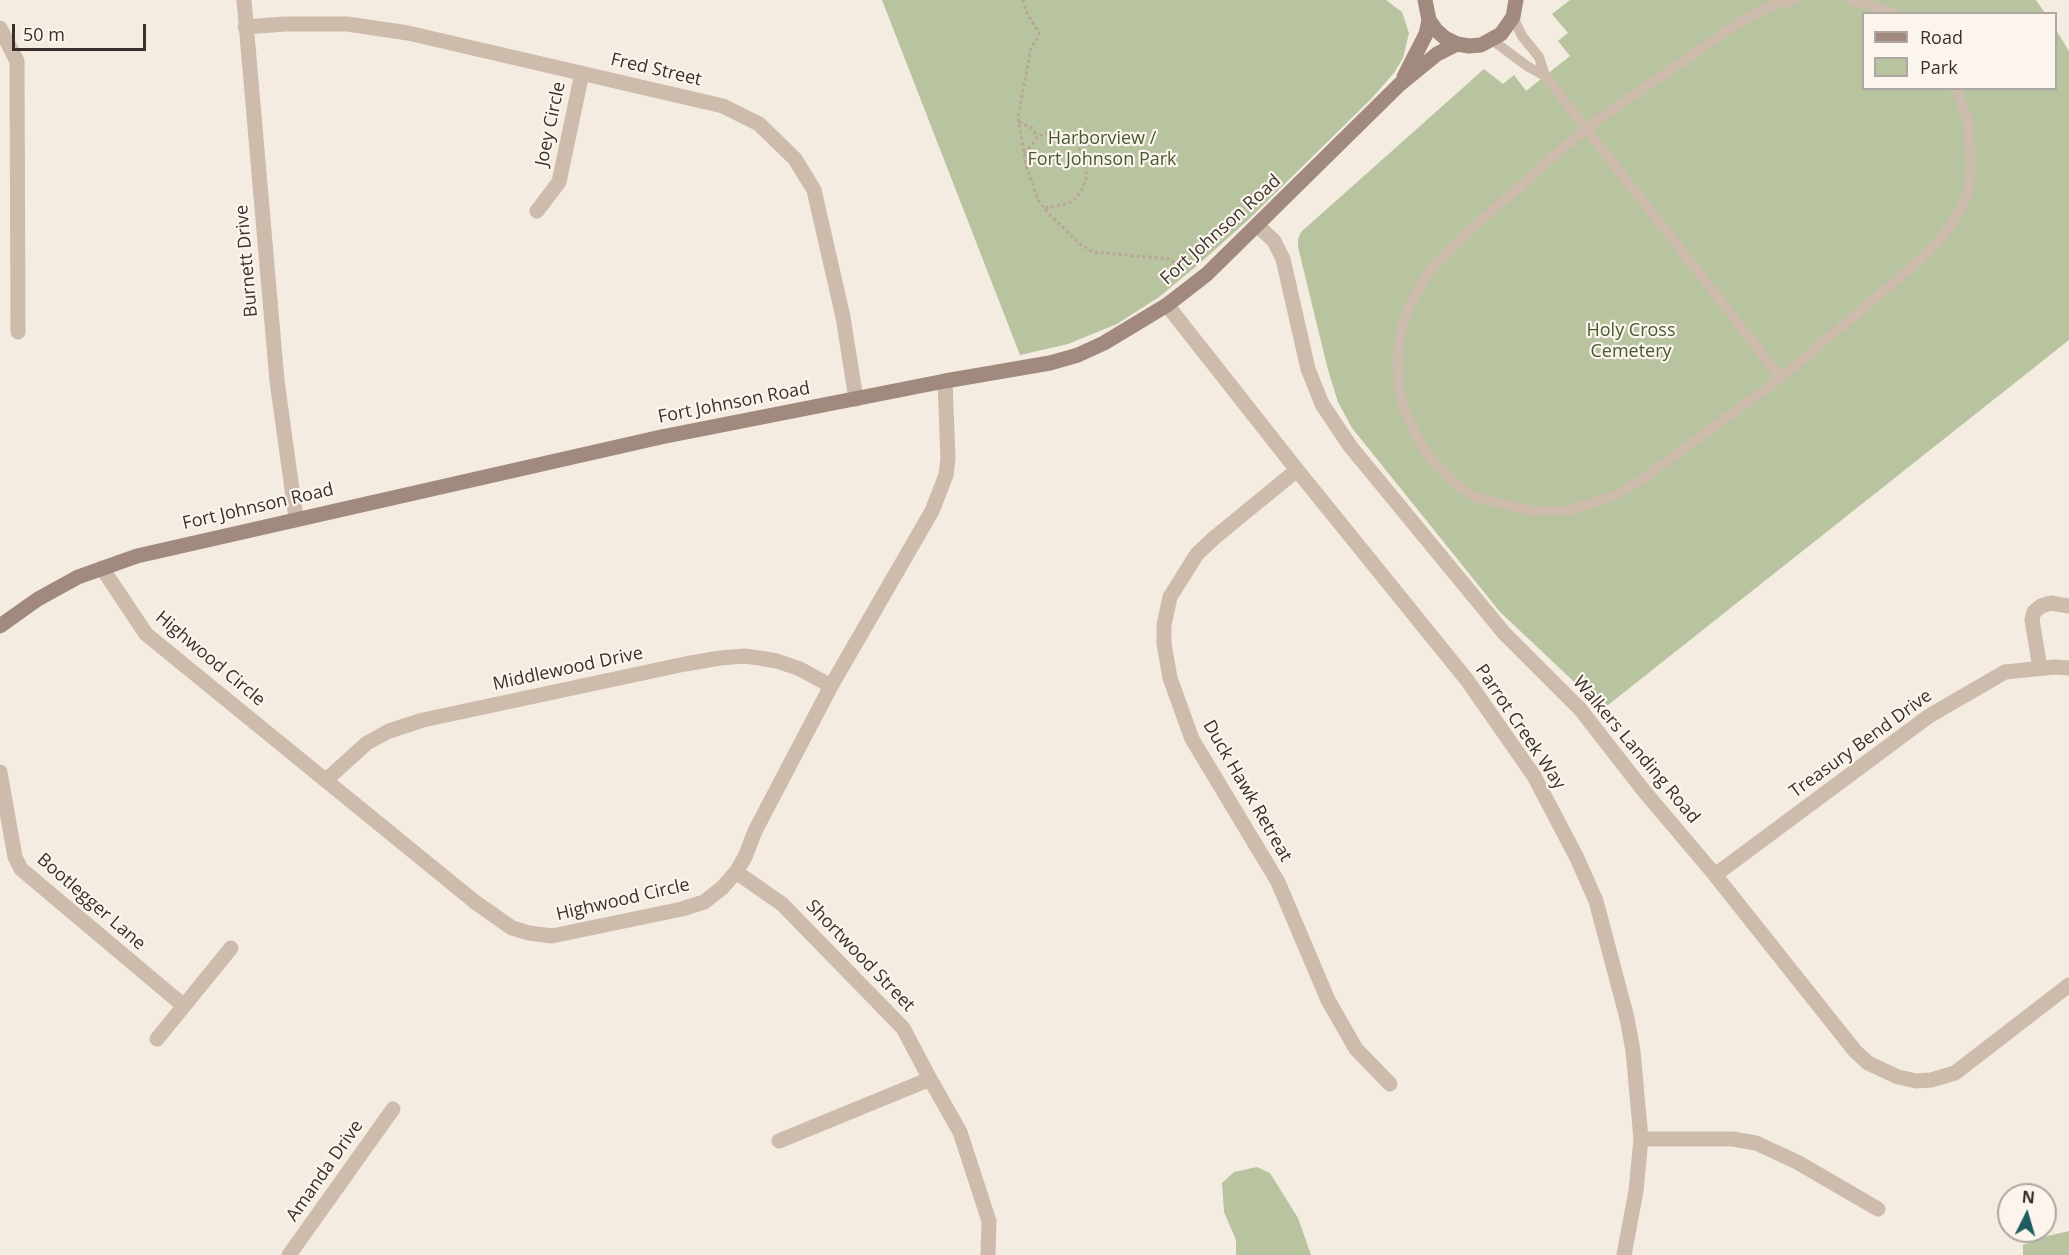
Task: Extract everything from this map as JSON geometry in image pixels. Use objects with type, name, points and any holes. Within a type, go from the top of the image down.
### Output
[{"type":"main road","points":[[1412,0],[1426,10],[1436,30],[1445,38],[1457,44],[1481,45],[1501,34],[1513,17],[1516,0]]},
{"type":"main road","name":"Fort Johnson Road","points":[[1400,85],[1426,34],[1426,10]]},
{"type":"main road","name":"Fort Johnson Road","points":[[0,626],[38,599],[78,577],[137,556],[296,518],[661,437],[945,381],[1050,363],[1078,355],[1104,343],[1167,305],[1195,283],[1258,226],[1400,85],[1437,54],[1457,44]]},
{"type":"street","name":"Burnett Drive","points":[[244,0],[277,381],[296,518]]},
{"type":"street","name":"Fred Street","points":[[245,27],[285,24],[347,24],[408,33],[723,106],[759,124],[795,159],[814,190],[843,317],[856,399]]},
{"type":"street","points":[[0,28],[17,61],[18,332]]},
{"type":"street","name":"Joey Circle","points":[[537,212],[560,182],[582,73]]},
{"type":"street","name":"Walkers Landing Road","points":[[1258,226],[1274,241],[1284,259],[1308,369],[1322,404],[1350,446],[1503,633],[1580,709],[1644,791],[1715,875],[1855,1051],[1868,1064],[1898,1077],[1916,1081],[1931,1080],[1955,1073],[2069,985]]},
{"type":"street","name":"Parrot Creek Way","points":[[1167,305],[1467,680],[1534,776],[1577,858],[1596,901],[1627,1018],[1633,1051],[1641,1139],[1636,1191],[1624,1255]]},
{"type":"street","name":"Highwood Circle","points":[[102,568],[146,634],[475,902],[512,928],[552,936],[682,909],[704,902],[722,888],[736,872],[831,686],[932,511],[948,459],[945,381]]},
{"type":"street","name":"Duck Hawk Retreat","points":[[1297,470],[1197,554],[1170,597],[1164,625],[1164,644],[1170,678],[1192,739],[1278,882],[1328,1000],[1356,1049],[1390,1084]]},
{"type":"street","points":[[2040,668],[2032,620],[2034,612],[2041,606],[2051,603],[2069,606]]},
{"type":"street","name":"Middlewood Drive","points":[[326,780],[367,743],[400,727],[423,720],[696,662],[745,656],[777,661],[800,669],[831,686]]},
{"type":"street","name":"Treasury Bend Drive","points":[[1715,875],[1929,716],[2005,672],[2040,668],[2069,668]]},
{"type":"street","name":"Bootlegger Lane","points":[[0,772],[15,857],[21,869],[184,1006]]},
{"type":"street","name":"Shortwood Street","points":[[736,872],[782,904],[903,1028],[960,1132],[989,1221],[988,1255]]},
{"type":"street","points":[[157,1039],[231,948]]},
{"type":"street","points":[[779,1141],[930,1079]]},
{"type":"street","name":"Amanda Drive","points":[[289,1255],[393,1109]]},
{"type":"street","points":[[1641,1139],[1734,1139],[1756,1143],[1797,1162],[1878,1209]]},
{"type":"lane","points":[[1794,0],[1769,7],[1740,22],[1586,128],[1437,262],[1409,306],[1400,334],[1399,388],[1405,412],[1421,445],[1437,466],[1457,485],[1477,498],[1533,511],[1566,511],[1614,496],[1638,482],[1780,378],[1914,265],[1939,240],[1955,219],[1968,194],[1971,167],[1968,120],[1957,90]]},
{"type":"lane","points":[[1849,0],[1890,12]]},
{"type":"lane","points":[[1513,17],[1522,36],[1539,57],[1545,76],[1780,378]]},
{"type":"lane","points":[[1492,40],[1527,66],[1545,76]]},
{"type":"path","points":[[1023,0],[1026,11],[1039,33],[1031,48],[1022,92],[1019,122],[1024,153],[1038,200],[1080,244],[1093,252],[1170,259],[1181,267],[1195,283]]},
{"type":"path","points":[[1019,122],[1032,128],[1037,137]]},
{"type":"path","points":[[1024,153],[1037,137],[1051,131],[1069,134],[1080,149],[1087,175],[1082,190],[1075,199],[1067,204],[1044,208]]},
{"type":"green space","name":"Harborview / Fort Johnson Park","points":[[882,0],[1386,0],[1402,12],[1409,33],[1403,58],[1394,73],[1371,99],[1249,219],[1199,264],[1159,297],[1117,324],[1068,344],[1020,355]]},
{"type":"green space","name":"Holy Cross Cemetery","points":[[1570,0],[2036,0],[2044,12],[1862,12],[1862,90],[2057,90],[2057,32],[2069,51],[2069,340],[1603,709],[1500,612],[1352,428],[1338,402],[1328,370],[1298,247],[1301,232],[1484,69],[1503,84],[1514,75],[1526,91],[1570,56],[1558,41],[1568,33],[1552,14]]},
{"type":"green space","points":[[1257,1167],[1270,1173],[1298,1218],[1311,1255],[1236,1255],[1236,1240],[1224,1212],[1222,1183],[1234,1172]]},
{"type":"green space","points":[[2069,1231],[2069,1255],[2023,1255],[2023,1245],[2057,1243],[2057,1234]]}]
